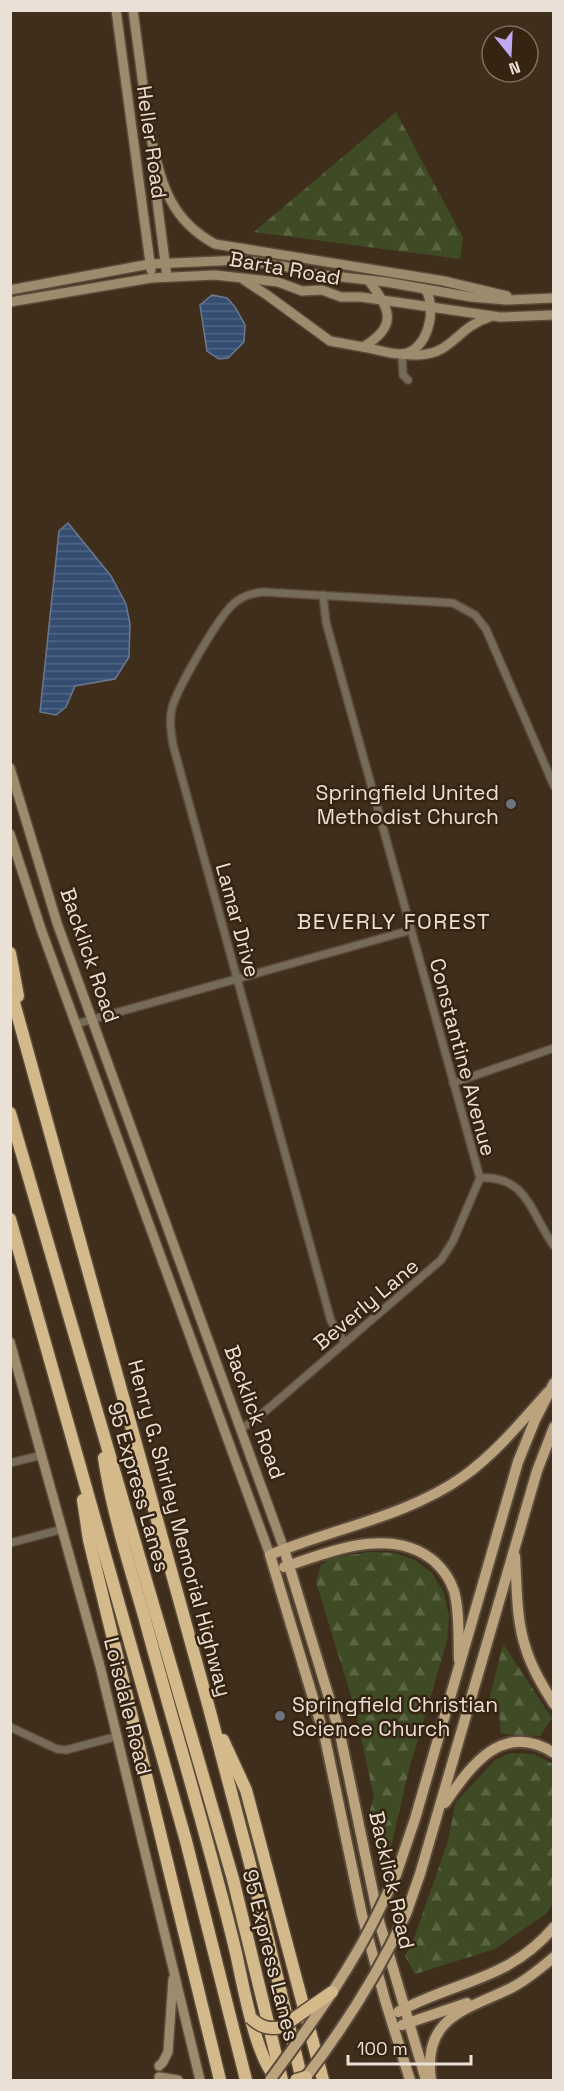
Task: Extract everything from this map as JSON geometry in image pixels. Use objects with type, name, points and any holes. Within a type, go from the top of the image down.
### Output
[{"type":"highway","points":[[10,953],[26,1042]]},
{"type":"highway","name":"Henry G. Shirley Memorial Highway","points":[[10,988],[209,1708],[249,1860],[302,2080]]},
{"type":"highway","name":"95 Express Lanes","points":[[10,1113],[233,1878],[275,2078]]},
{"type":"highway","points":[[10,1219],[197,1883],[246,2080]]},
{"type":"highway","points":[[96,1409],[105,1467],[129,1563],[226,1914],[250,2013],[275,2078]]},
{"type":"highway","points":[[77,1454],[89,1540],[220,2080]]},
{"type":"highway","points":[[209,1708],[246,1790],[322,2080]]},
{"type":"highway","points":[[250,2013],[263,2027],[273,2029],[282,2027],[332,1992]]},
{"type":"highway","points":[[275,2078],[289,2055]]},
{"type":"main road","points":[[270,1555],[389,1514],[442,1489],[485,1458],[551,1388]]},
{"type":"main road","points":[[289,2055],[332,1992],[374,1922],[396,1875],[415,1819],[518,1462],[551,1388]]},
{"type":"main road","points":[[302,2080],[363,1994],[406,1914],[439,1810],[537,1471],[554,1428]]},
{"type":"main road","points":[[274,1570],[348,1547],[376,1543],[400,1545],[426,1555],[442,1569],[454,1591],[457,1606],[459,1670]]},
{"type":"main road","points":[[514,1548],[520,1622],[525,1647],[554,1704]]},
{"type":"main road","name":"Backlick Road","points":[[284,1549],[340,1734],[375,1904],[426,2080]]},
{"type":"main road","name":"Backlick Road","points":[[270,1555],[325,1738],[335,1777],[357,1895],[410,2080]]},
{"type":"main road","points":[[325,1738],[340,1734]]},
{"type":"main road","points":[[439,1810],[470,1768],[490,1750],[508,1744],[521,1743],[536,1745],[554,1754]]},
{"type":"main road","points":[[390,2016],[419,2001],[511,1965],[535,1947],[554,1927]]},
{"type":"main road","points":[[431,2080],[429,2054],[435,2038],[448,2022],[459,2013],[521,1982],[554,1957]]},
{"type":"main road","points":[[394,2029],[463,2003],[488,1998]]},
{"type":"street","name":"Heller Road","points":[[116,10],[151,278]]},
{"type":"street","name":"Heller Road","points":[[133,10],[167,277]]},
{"type":"street","points":[[148,126],[165,188],[177,212],[199,235],[215,244],[444,280],[516,299]]},
{"type":"street","points":[[226,261],[261,252]]},
{"type":"street","name":"Barta Road","points":[[10,290],[165,262],[242,260],[307,273],[471,297],[554,298]]},
{"type":"street","name":"Barta Road","points":[[10,303],[151,278],[214,275],[278,282],[302,291],[322,290],[341,297],[361,297],[494,316],[554,315]]},
{"type":"street","points":[[239,277],[330,341],[402,354],[427,356],[439,351],[480,320],[494,316]]},
{"type":"street","points":[[363,347],[387,326],[388,316],[384,301],[369,281]]},
{"type":"street","points":[[402,354],[422,341],[427,329],[430,308],[429,295],[425,289]]},
{"type":"street","points":[[402,354],[403,375],[408,380]]},
{"type":"street","name":"Lamar Drive","points":[[345,1343],[331,1322],[173,745],[170,724],[172,707],[184,678],[226,612],[236,601],[249,594],[263,592],[453,603],[475,615],[486,629],[554,786]]},
{"type":"street","name":"Constantine Avenue","points":[[323,595],[326,622],[480,1178],[496,1177],[514,1186],[527,1198],[554,1246]]},
{"type":"street","name":"Backlick Road","points":[[10,768],[47,893],[284,1549]]},
{"type":"street","name":"Backlick Road","points":[[10,834],[41,929],[270,1555]]},
{"type":"street","points":[[76,1024],[411,930]]},
{"type":"street","points":[[453,1083],[554,1048]]},
{"type":"street","name":"Beverly Lane","points":[[241,1429],[262,1414],[441,1260],[453,1241],[480,1178]]},
{"type":"street","name":"Loisdale Road","points":[[10,1342],[118,1736],[200,2080]]},
{"type":"street","points":[[10,1463],[42,1455]]},
{"type":"street","points":[[10,1544],[63,1529]]},
{"type":"street","points":[[10,1727],[57,1749],[66,1750],[118,1736]]},
{"type":"street","points":[[159,2066],[169,2046],[172,1962]]},
{"type":"street","points":[[159,2077],[178,2080]]},
{"type":"green space","points":[[396,112],[463,238],[460,259],[254,232]]},
{"type":"green space","points":[[369,1552],[395,1553],[415,1560],[431,1572],[444,1593],[449,1617],[447,1641],[409,1769],[390,1851],[382,1870],[370,1810],[374,1798],[355,1709],[316,1582],[321,1565],[331,1558]]},
{"type":"green space","points":[[503,1644],[552,1718],[540,1736],[501,1734],[499,1713],[489,1700]]},
{"type":"green space","points":[[510,1753],[534,1754],[553,1764],[553,1902],[547,1913],[495,1949],[415,1974],[405,1956],[413,1941],[447,1844],[456,1802],[495,1760]]},
{"type":"water","points":[[212,295],[227,298],[245,325],[244,342],[228,358],[219,359],[207,351],[200,305]]},
{"type":"water","points":[[68,523],[111,576],[126,604],[130,624],[129,657],[115,679],[75,686],[66,707],[56,715],[40,712],[59,531]]},
{"type":"place","name":"Springfield United Methodist Church","points":[[511,804]]},
{"type":"place","name":"Springfield Christian Science Church","points":[[280,1716]]},
{"type":"district","name":"BEVERLY FOREST","points":[[394,921]]}]
